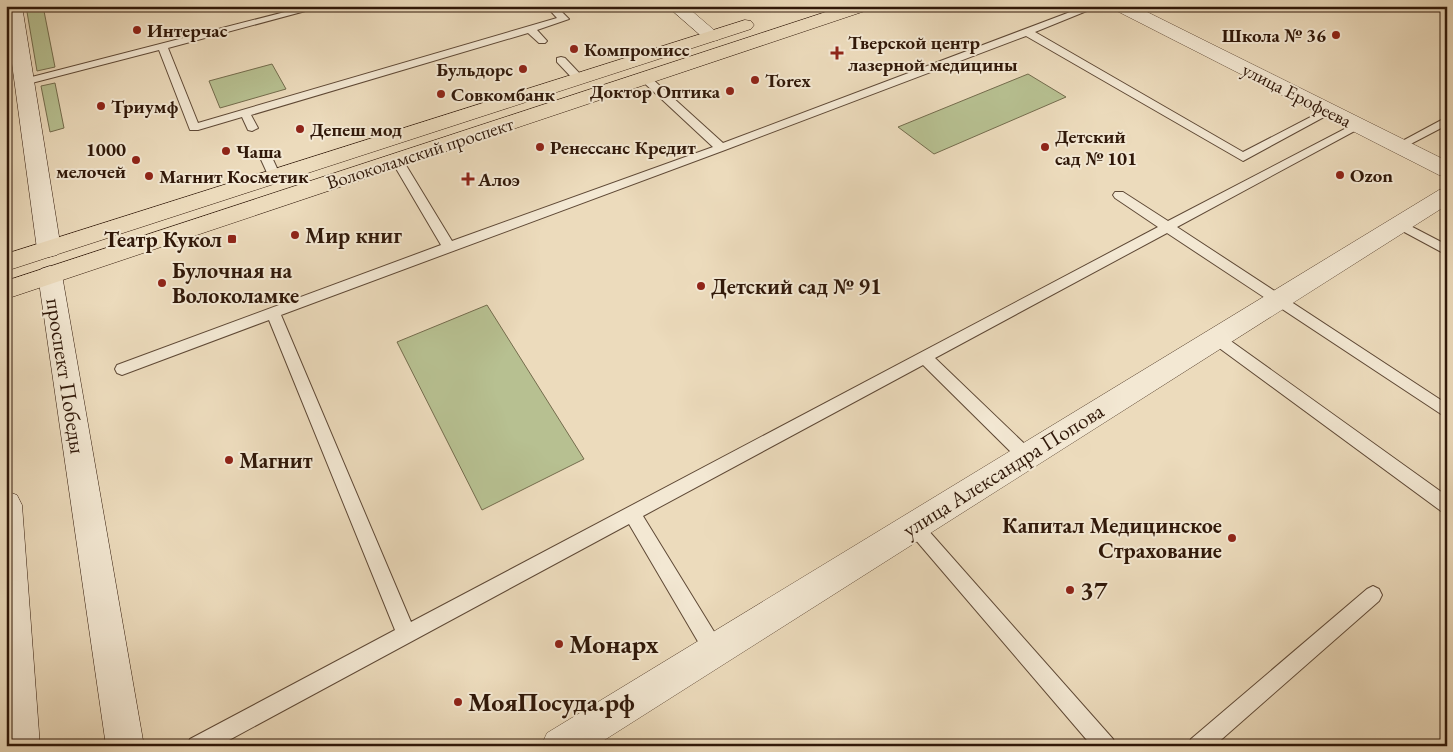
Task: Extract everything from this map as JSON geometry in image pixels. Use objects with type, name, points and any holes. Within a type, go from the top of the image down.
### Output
[{"type":"main road","name":"Волоколамский проспект","points":[[6,290],[49,262],[275,176],[804,6]]},
{"type":"main road","name":"Волоколамский проспект","points":[[6,263],[49,262],[397,160],[862,6]]},
{"type":"street","name":"проспект Победы","points":[[12,6],[49,262],[125,746]]},
{"type":"street","points":[[675,6],[712,36]]},
{"type":"street","name":"улица Ерофеева","points":[[1120,6],[1447,170]]},
{"type":"street","name":"улица Александра Попова","points":[[560,746],[1447,195]]},
{"type":"street","points":[[6,505],[21,746]]},
{"type":"lane","points":[[24,82],[163,47],[287,10],[320,6]]},
{"type":"lane","points":[[163,47],[194,128],[564,19],[550,6]]},
{"type":"lane","points":[[122,369],[721,148],[1095,6]]},
{"type":"lane","points":[[530,29],[542,41]]},
{"type":"lane","points":[[1026,32],[1243,157],[1330,111]]},
{"type":"lane","points":[[561,60],[579,79]]},
{"type":"lane","points":[[645,78],[721,148]]},
{"type":"lane","points":[[245,113],[252,128]]},
{"type":"lane","points":[[1400,146],[1447,120]]},
{"type":"lane","points":[[197,746],[1358,125]]},
{"type":"lane","points":[[264,153],[275,176]]},
{"type":"lane","points":[[397,160],[449,247]]},
{"type":"lane","points":[[1119,194],[1447,412]]},
{"type":"lane","points":[[1399,224],[1447,251]]},
{"type":"lane","points":[[273,312],[406,633]]},
{"type":"lane","points":[[1216,338],[1447,506]]},
{"type":"lane","points":[[924,357],[1026,456]]},
{"type":"lane","points":[[632,513],[714,650]]},
{"type":"lane","points":[[914,526],[1106,746]]},
{"type":"lane","points":[[1198,746],[1373,595]]},
{"type":"green space","points":[[26,6],[43,6],[55,67],[37,71]]},
{"type":"green space","points":[[272,64],[286,89],[220,108],[209,81]]},
{"type":"green space","points":[[1028,74],[1066,97],[934,154],[898,127]]},
{"type":"green space","points":[[55,83],[64,128],[50,132],[41,86]]},
{"type":"green space","points":[[487,305],[584,459],[482,510],[397,342]]},
{"type":"place","name":"Интерчас","points":[[137,30]]},
{"type":"place","name":"Школа № 36","points":[[1336,35]]},
{"type":"place","name":"Компромисс","points":[[574,49]]},
{"type":"place","name":"Тверской центр лазерной медицины","points":[[837,53]]},
{"type":"place","name":"Бульдорс","points":[[523,69]]},
{"type":"place","name":"Torex","points":[[755,80]]},
{"type":"place","name":"Доктор Оптика","points":[[730,91]]},
{"type":"place","name":"Совкомбанк","points":[[441,94]]},
{"type":"place","name":"Триумф","points":[[101,106]]},
{"type":"place","name":"Депеш мод","points":[[300,129]]},
{"type":"place","name":"Ренессанс Кредит","points":[[540,147]]},
{"type":"place","name":"Детский сад № 101","points":[[1045,147]]},
{"type":"place","name":"Чаша","points":[[226,151]]},
{"type":"place","name":"1000 мелочей","points":[[136,160]]},
{"type":"place","name":"Ozon","points":[[1340,175]]},
{"type":"place","name":"Магнит Косметик","points":[[149,176]]},
{"type":"place","name":"Алоэ","points":[[468,179]]},
{"type":"place","name":"Мир книг","points":[[295,235]]},
{"type":"place","name":"Театр Кукол","points":[[232,239]]},
{"type":"place","name":"Булочная на Волоколамке","points":[[162,283]]},
{"type":"place","name":"Детский сад № 91","points":[[701,286]]},
{"type":"place","name":"Магнит","points":[[229,460]]},
{"type":"place","name":"Капитал Медицинское Страхование","points":[[1232,538]]},
{"type":"place","name":"37","points":[[1070,590]]},
{"type":"place","name":"Монарх","points":[[559,644]]},
{"type":"place","name":"МояПосуда.рф","points":[[458,702]]}]
